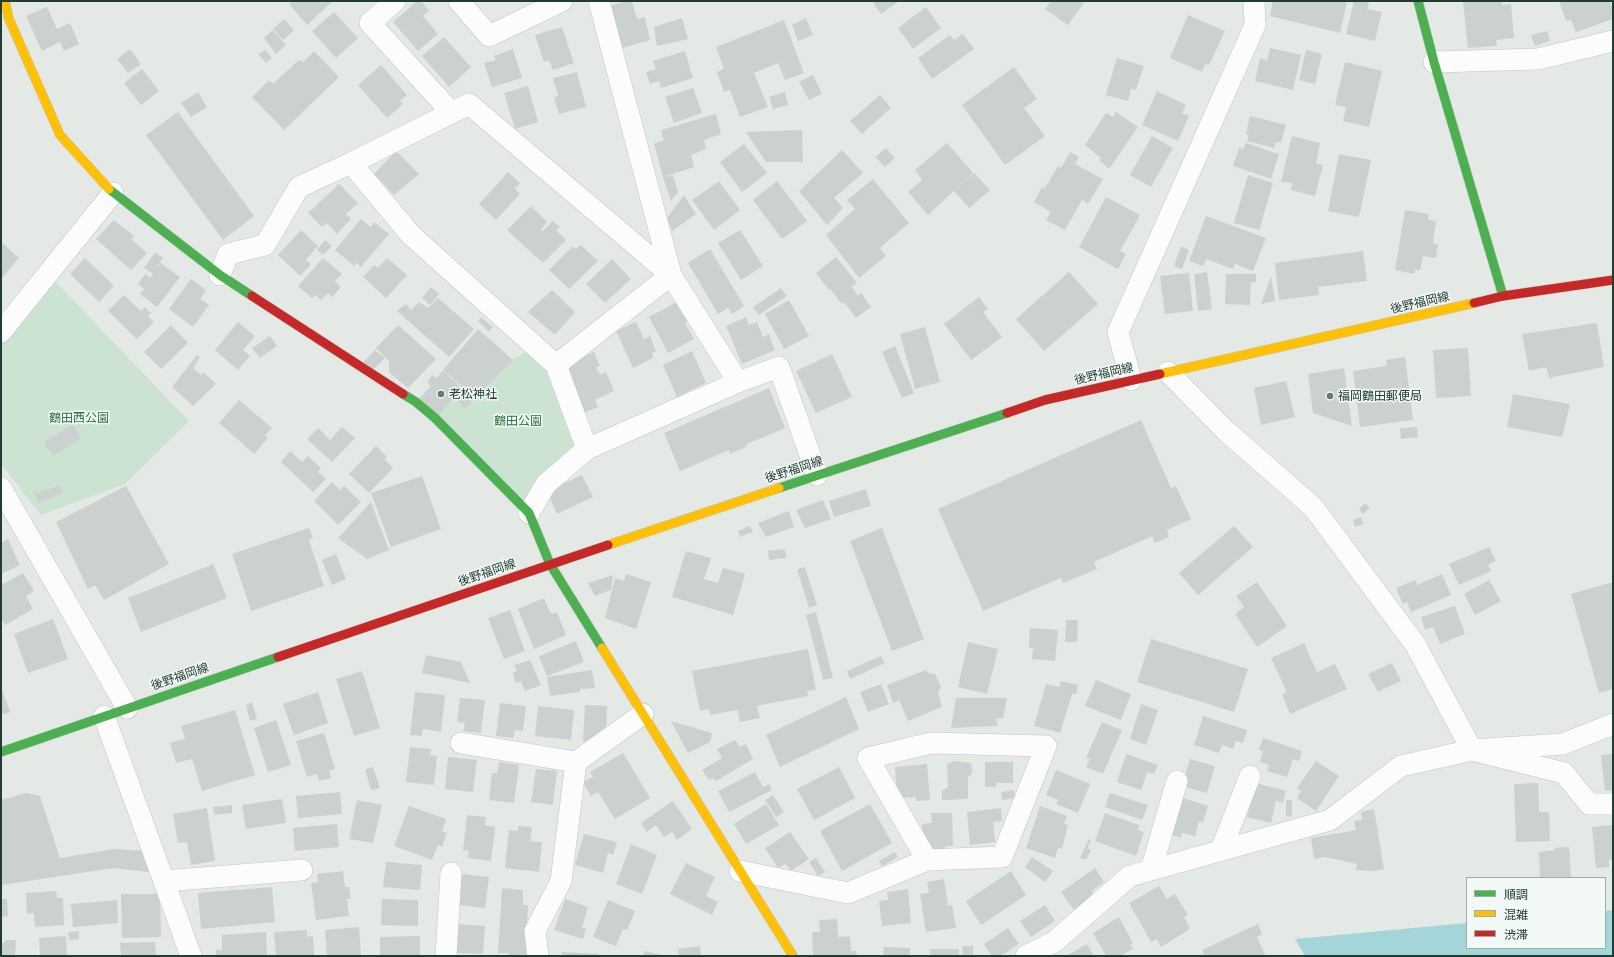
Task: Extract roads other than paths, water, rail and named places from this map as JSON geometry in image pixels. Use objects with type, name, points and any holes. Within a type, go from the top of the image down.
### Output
[{"type":"main road","points":[[1418,1],[1434,62],[1503,296]]},
{"type":"main road","points":[[5,15],[60,135],[113,193],[220,275],[416,402],[435,418],[529,513],[550,564],[793,956]]},
{"type":"main road","name":"後野福岡線","points":[[1,752],[550,564],[1045,400],[1503,296],[1613,280]]},
{"type":"street","points":[[395,1],[370,23],[452,113]]},
{"type":"street","points":[[460,1],[489,36],[562,1]]},
{"type":"street","points":[[599,1],[671,275],[738,382]]},
{"type":"street","points":[[1131,380],[1118,332],[1254,25],[1254,1]]},
{"type":"street","points":[[1434,62],[1538,59],[1613,41]]},
{"type":"street","points":[[220,275],[228,254],[265,245],[299,187],[351,163],[469,104],[671,275]]},
{"type":"street","points":[[351,163],[411,236],[556,365],[587,449]]},
{"type":"street","points":[[1,332],[113,193]]},
{"type":"street","points":[[556,365],[671,275]]},
{"type":"street","points":[[529,513],[546,484],[587,449],[738,382],[779,367],[817,475]]},
{"type":"street","points":[[1168,372],[1225,430],[1313,507],[1415,644],[1472,750],[1564,773],[1589,804],[1613,804]]},
{"type":"street","points":[[1,488],[128,708]]},
{"type":"street","points":[[461,743],[576,762],[643,714]]},
{"type":"street","points":[[104,716],[191,956]]},
{"type":"street","points":[[1026,956],[1054,942],[1130,876],[1330,820],[1401,766],[1472,750],[1563,744],[1613,724]]},
{"type":"street","points":[[740,871],[848,893],[926,860],[1002,857],[1046,746],[931,743],[868,758],[926,860]]},
{"type":"street","points":[[538,956],[535,931],[561,881],[576,762]]},
{"type":"street","points":[[1221,850],[1250,776]]},
{"type":"street","points":[[1151,870],[1176,781]]},
{"type":"street","points":[[164,881],[302,870]]},
{"type":"street","points":[[446,956],[451,873]]},
{"type":"water","points":[[1613,910],[1613,956],[1305,956],[1295,939],[1466,923],[1466,949],[1606,949],[1606,911]]},
{"type":"place","name":"老松神社","points":[[441,394]]},
{"type":"place","name":"福岡鶴田郵便局","points":[[1330,396]]},
{"type":"park label","name":"鶴田西公園","points":[[79,418]]},
{"type":"park label","name":"鶴田公園","points":[[518,421]]}]
